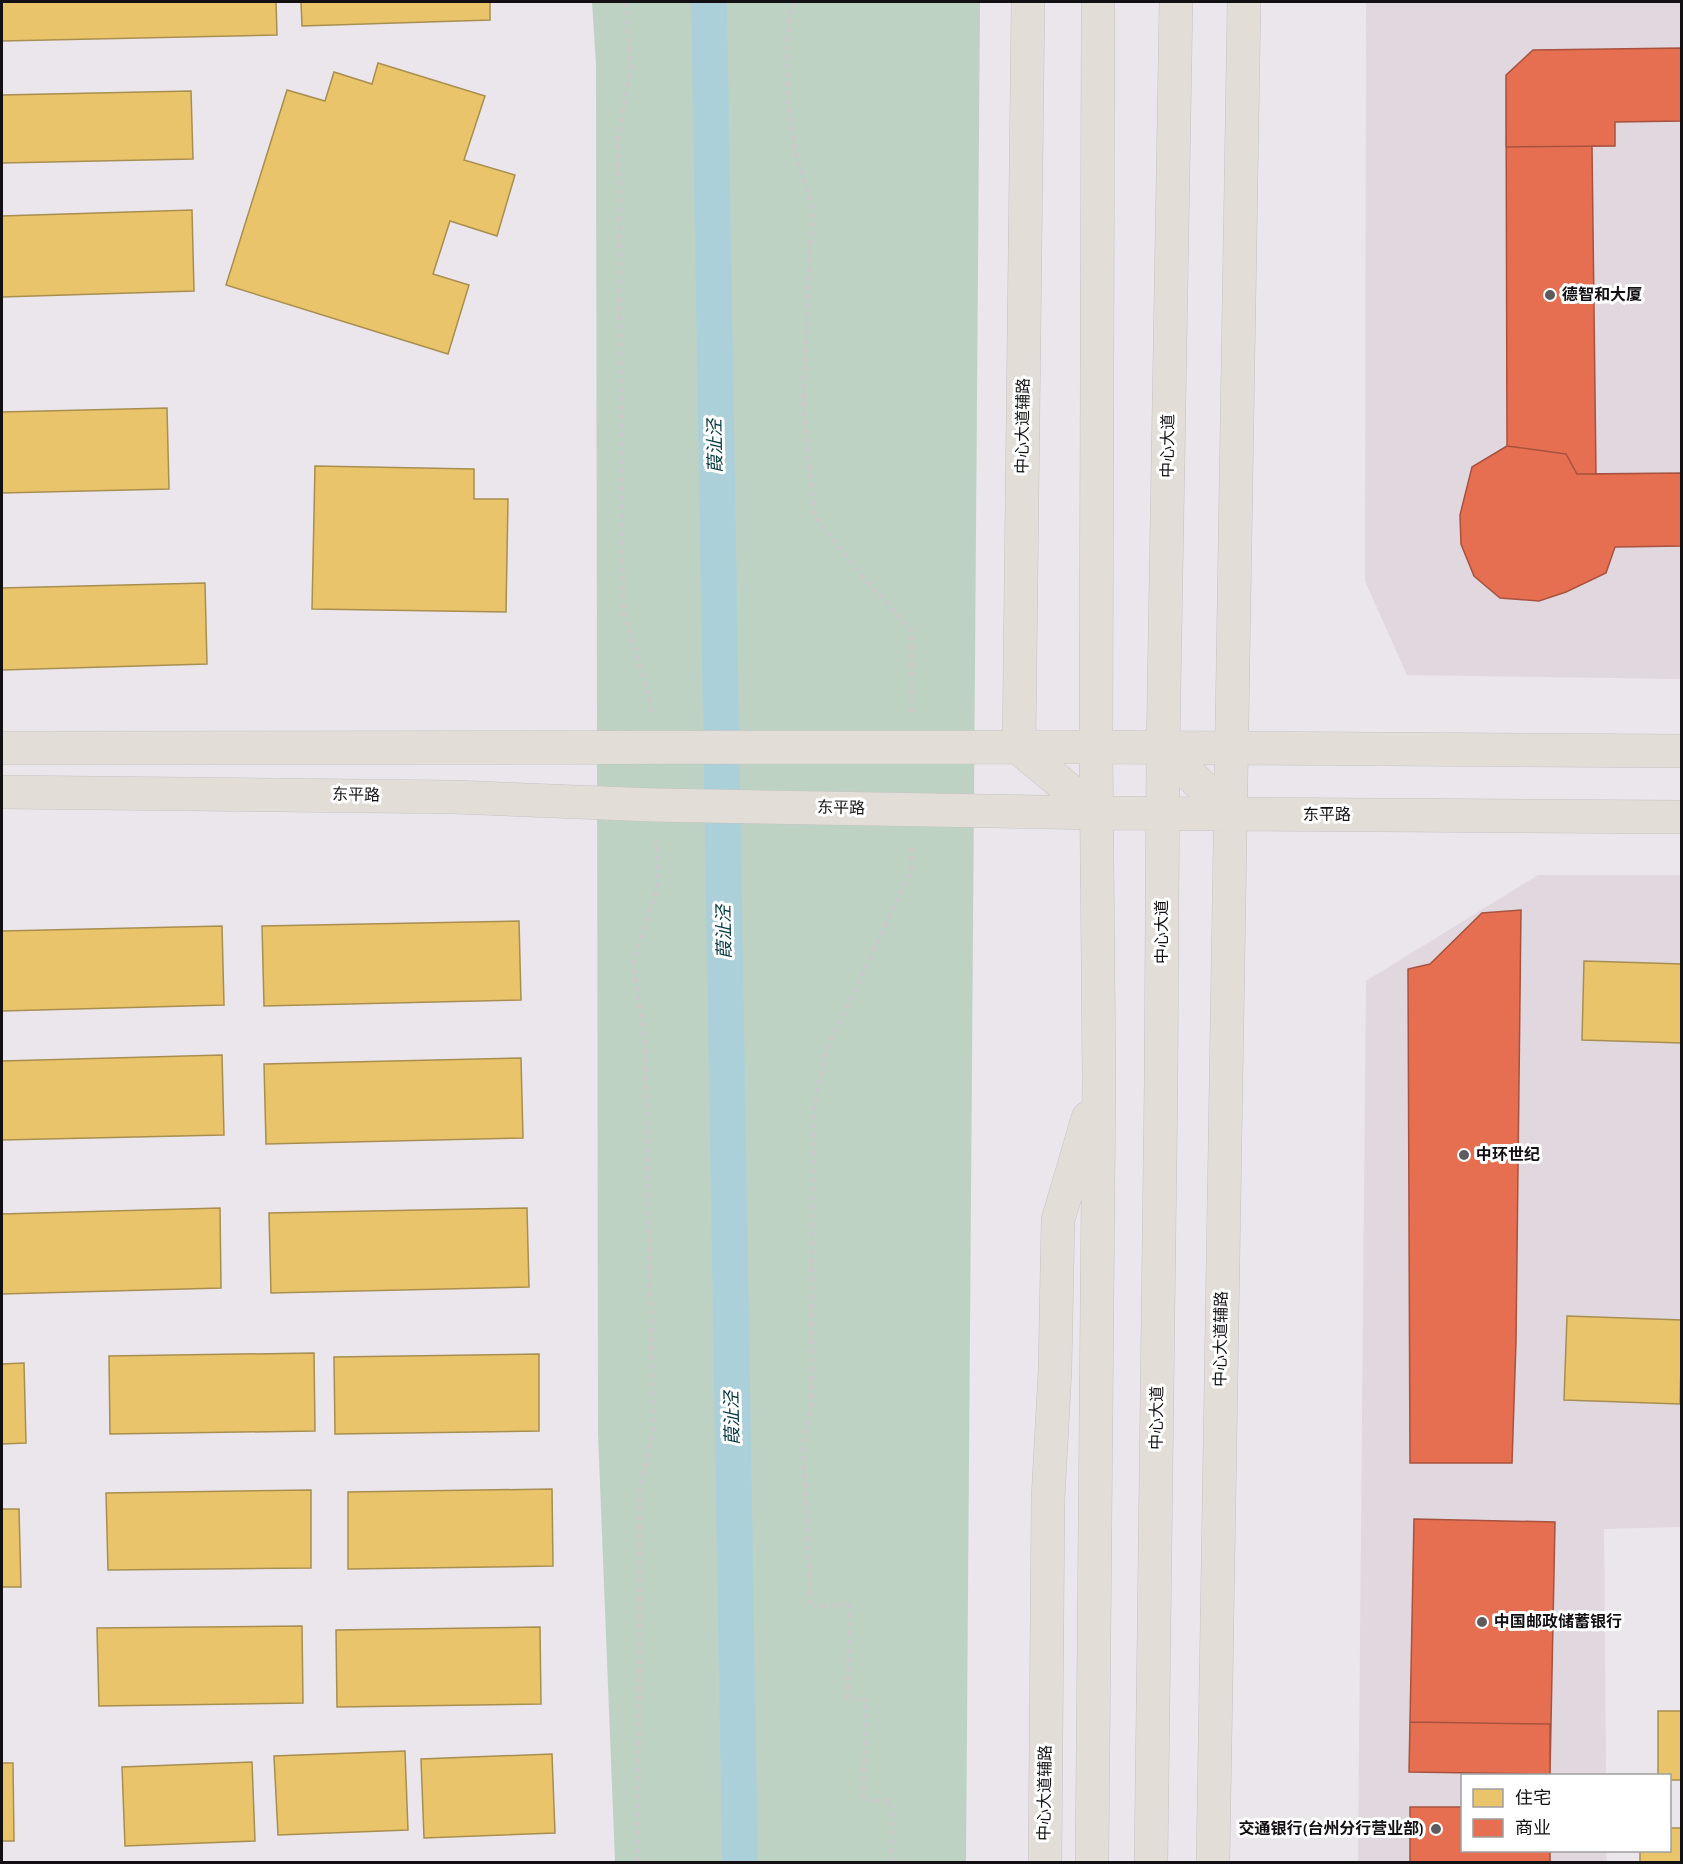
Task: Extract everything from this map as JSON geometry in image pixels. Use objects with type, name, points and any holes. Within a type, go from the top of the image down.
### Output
[{"type":"main road","name":"中心大道辅路","points":[[1018,748],[1028,2]]},
{"type":"main road","points":[[1092,1863],[1099,1079],[1096,747],[1098,2]]},
{"type":"main road","name":"中心大道","points":[[1151,1863],[1163,749],[1176,2]]},
{"type":"main road","name":"中心大道辅路","points":[[1213,1863],[1244,2]]},
{"type":"main road","points":[[2,748],[1096,747],[1232,750],[1682,751]]},
{"type":"main road","points":[[1018,748],[1097,813]]},
{"type":"main road","points":[[1163,749],[1232,815]]},
{"type":"main road","name":"东平路","points":[[2,792],[454,796],[669,805],[1097,813],[1682,817]]},
{"type":"main road","name":"中心大道辅路","points":[[1045,1863],[1048,1499],[1055,1370],[1058,1220],[1099,1079]]},
{"type":"path","points":[[626,2],[631,68],[618,136],[623,611],[650,698],[669,748]]},
{"type":"path","points":[[795,2],[789,15],[786,99],[796,156],[812,206],[802,408],[815,517],[868,584],[912,631],[912,748]]},
{"type":"path","points":[[638,1863],[640,1488],[653,1429],[645,1043],[633,961],[658,886],[669,805]]},
{"type":"path","points":[[892,1863],[891,1801],[863,1800],[866,1700],[848,1698],[849,1604],[811,1606],[803,1446],[811,1405],[813,1112],[826,1051],[911,871],[910,810]]},
{"type":"shaded area","points":[[1366,2],[1681,2],[1681,679],[1407,675],[1365,581]]},
{"type":"shaded area","points":[[1538,875],[1681,875],[1681,1527],[1604,1529],[1606,1774],[1461,1774],[1461,1852],[1606,1852],[1607,1862],[1358,1862],[1366,981]]},
{"type":"green space","points":[[592,2],[980,2],[966,1862],[615,1862],[598,1434],[596,64]]},
{"type":"building: 住宅","points":[[2,2],[276,2],[277,35],[2,41]]},
{"type":"building: 住宅","points":[[301,2],[490,2],[490,20],[302,26]]},
{"type":"building: 住宅","points":[[378,63],[485,96],[464,160],[515,175],[497,236],[450,221],[433,274],[469,285],[448,354],[226,285],[287,90],[325,101],[334,72],[372,84]]},
{"type":"building: 住宅","points":[[191,91],[193,159],[2,163],[2,95]]},
{"type":"building: 住宅","points":[[192,210],[194,291],[2,297],[2,216]]},
{"type":"building: 住宅","points":[[167,408],[169,489],[2,493],[2,412]]},
{"type":"building: 住宅","points":[[315,466],[474,469],[474,499],[508,499],[506,612],[312,609]]},
{"type":"building: 住宅","points":[[205,583],[207,664],[2,670],[2,588]]},
{"type":"building: 住宅","points":[[519,921],[521,1000],[264,1006],[262,926]]},
{"type":"building: 住宅","points":[[222,926],[224,1005],[2,1011],[2,931]]},
{"type":"building: 住宅","points":[[1584,961],[1682,964],[1682,1043],[1582,1040]]},
{"type":"building: 住宅","points":[[222,1055],[224,1135],[2,1140],[2,1061]]},
{"type":"building: 住宅","points":[[521,1058],[523,1138],[266,1144],[264,1064]]},
{"type":"building: 住宅","points":[[220,1208],[221,1288],[2,1294],[2,1214]]},
{"type":"building: 住宅","points":[[527,1208],[529,1287],[271,1293],[269,1213]]},
{"type":"building: 住宅","points":[[1567,1316],[1682,1320],[1680,1404],[1564,1400]]},
{"type":"building: 住宅","points":[[314,1353],[315,1431],[110,1434],[109,1356]]},
{"type":"building: 住宅","points":[[539,1354],[539,1431],[335,1434],[334,1357]]},
{"type":"building: 住宅","points":[[24,1363],[26,1443],[2,1444],[2,1364]]},
{"type":"building: 住宅","points":[[552,1489],[553,1566],[348,1569],[348,1492]]},
{"type":"building: 住宅","points":[[311,1490],[311,1568],[108,1570],[106,1493]]},
{"type":"building: 住宅","points":[[2,1509],[19,1509],[21,1587],[2,1587]]},
{"type":"building: 住宅","points":[[302,1626],[303,1703],[99,1706],[97,1628]]},
{"type":"building: 住宅","points":[[540,1627],[541,1704],[337,1707],[336,1630]]},
{"type":"building: 住宅","points":[[1658,1711],[1682,1711],[1682,1780],[1671,1780],[1671,1774],[1658,1774]]},
{"type":"building: 住宅","points":[[405,1751],[408,1830],[278,1835],[274,1756]]},
{"type":"building: 住宅","points":[[552,1754],[555,1833],[424,1838],[421,1759]]},
{"type":"building: 住宅","points":[[252,1762],[255,1841],[125,1846],[122,1767]]},
{"type":"building: 住宅","points":[[2,1763],[13,1763],[14,1841],[2,1841]]},
{"type":"building: 住宅","points":[[1671,1828],[1682,1828],[1682,1862],[1640,1862],[1640,1852],[1671,1852]]},
{"type":"building: 商业","name":"德智和大厦","points":[[1682,48],[1682,121],[1615,122],[1615,146],[1592,146],[1596,474],[1682,473],[1682,546],[1615,547],[1606,573],[1566,592],[1539,601],[1500,598],[1474,576],[1461,544],[1460,515],[1472,467],[1507,446],[1506,75],[1533,50]]},
{"type":"building: 商业","points":[[1682,48],[1682,121],[1615,122],[1615,146],[1506,147],[1506,75],[1533,50]]},
{"type":"building: 商业","points":[[1507,446],[1566,454],[1577,474],[1682,473],[1682,546],[1615,547],[1606,573],[1566,592],[1539,601],[1500,598],[1474,576],[1461,544],[1460,515],[1472,467]]},
{"type":"building: 商业","name":"中环世纪","points":[[1521,910],[1516,1341],[1512,1463],[1410,1463],[1408,969],[1430,964],[1482,913]]},
{"type":"building: 商业","name":"中国邮政储蓄银行","points":[[1414,1519],[1555,1522],[1550,1774],[1409,1772]]},
{"type":"building: 商业","points":[[1410,1722],[1550,1724],[1550,1774],[1409,1772]]},
{"type":"building: 商业","name":"交通银行(台州分行营业部)","points":[[1410,1807],[1461,1807],[1461,1852],[1550,1852],[1550,1862],[1410,1862]]},
{"type":"waterway","name":"葭沚泾","points":[[709,2],[740,1862]]},
{"type":"place","name":"德智和大厦","points":[[1550,295]]},
{"type":"place","name":"中环世纪","points":[[1464,1155]]},
{"type":"place","name":"中国邮政储蓄银行","points":[[1482,1622]]},
{"type":"place","name":"交通银行(台州分行营业部)","points":[[1436,1829]]}]
